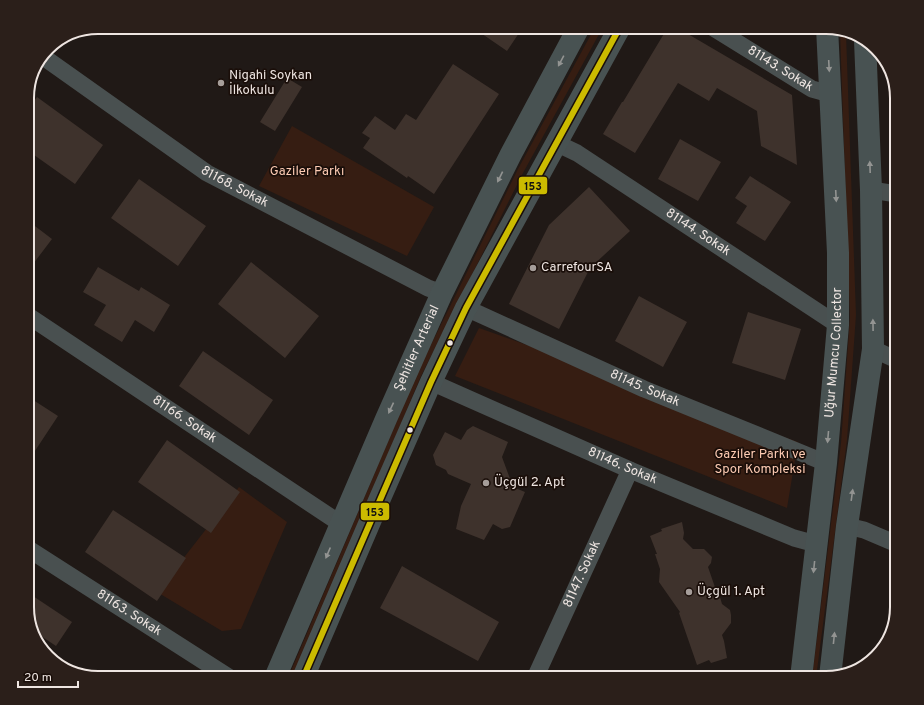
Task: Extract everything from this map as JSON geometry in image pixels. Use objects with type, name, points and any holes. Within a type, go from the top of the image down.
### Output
[{"type":"main road","name":"Şehitler Arterial","points":[[278,671],[442,293],[511,154],[575,34]]},
{"type":"main road","name":"Şehitler Arterial","points":[[306,671],[431,382],[466,308],[616,34]]},
{"type":"main road","name":"Uğur Mumcu Collector","points":[[802,671],[826,463],[838,325],[838,253],[827,34]]},
{"type":"main road","points":[[831,670],[847,526],[873,349],[871,190],[865,47]]},
{"type":"street","name":"81143. Sokak","points":[[723,34],[812,89],[830,94]]},
{"type":"street","name":"81168. Sokak","points":[[47,60],[206,173],[421,284],[442,293]]},
{"type":"street","name":"81144. Sokak","points":[[556,143],[577,153],[838,325]]},
{"type":"street","points":[[871,190],[890,193]]},
{"type":"street","name":"81145. Sokak","points":[[466,308],[637,386],[826,463]]},
{"type":"street","name":"81166. Sokak","points":[[34,320],[341,524]]},
{"type":"street","points":[[873,349],[890,357]]},
{"type":"street","name":"81146. Sokak","points":[[431,382],[630,470],[794,538],[816,544]]},
{"type":"street","name":"81147. Sokak","points":[[538,671],[630,470]]},
{"type":"street","points":[[847,526],[864,530],[890,541]]},
{"type":"street","name":"81163. Sokak","points":[[34,552],[219,671]]},
{"type":"green space","points":[[591,34],[599,34],[523,173],[421,376],[298,671],[291,671],[417,373],[518,169]]},
{"type":"green space","points":[[840,36],[846,37],[856,315],[847,440],[817,671],[813,671],[841,443],[850,317]]},
{"type":"green space","name":"Gaziler Parkı","points":[[292,126],[434,207],[407,256],[259,186]]},
{"type":"green space","name":"Gaziler Parkı ve Spor Kompleksi","points":[[479,328],[798,442],[787,508],[455,376]]},
{"type":"green space","points":[[239,487],[287,522],[241,629],[222,631],[157,592]]},
{"type":"building","points":[[482,34],[518,34],[507,51]]},
{"type":"building","points":[[664,34],[688,34],[792,95],[797,165],[761,146],[757,111],[717,88],[709,101],[678,83],[635,153],[603,134]]},
{"type":"building","points":[[453,64],[499,94],[434,194],[408,176],[407,178],[363,148],[370,138],[362,133],[375,116],[395,130],[406,114],[416,120]]},
{"type":"building","points":[[287,78],[302,87],[275,131],[260,122]]},
{"type":"building","points":[[37,97],[103,145],[75,184],[34,155],[34,101]]},
{"type":"building","points":[[680,139],[721,162],[698,201],[658,179]]},
{"type":"building","points":[[750,176],[791,202],[765,241],[736,223],[747,206],[735,198]]},
{"type":"building","points":[[139,179],[206,226],[178,266],[111,218]]},
{"type":"building","points":[[589,187],[630,231],[590,268],[559,329],[509,304],[549,225]]},
{"type":"building","points":[[34,225],[52,239],[34,263]]},
{"type":"building","points":[[251,262],[319,316],[285,358],[218,304]]},
{"type":"building","points":[[98,267],[139,291],[141,287],[170,305],[154,332],[135,320],[122,342],[94,325],[106,305],[83,292]]},
{"type":"building","points":[[639,296],[687,322],[663,367],[615,341]]},
{"type":"building","points":[[748,312],[801,329],[785,380],[732,363]]},
{"type":"building","points":[[203,351],[273,400],[249,435],[179,386]]},
{"type":"building","points":[[34,401],[58,416],[34,452]]},
{"type":"building","name":"Üçgül 2. Apt","points":[[473,426],[508,442],[502,457],[513,487],[525,492],[510,527],[502,529],[493,524],[484,540],[456,529],[461,506],[471,484],[448,474],[446,470],[436,465],[433,455],[445,432],[461,440],[467,430]]},
{"type":"building","points":[[167,440],[240,492],[211,533],[138,482]]},
{"type":"building","points":[[113,510],[186,558],[157,601],[85,552]]},
{"type":"building","name":"Üçgül 1. Apt","points":[[682,522],[684,533],[683,539],[693,549],[704,549],[712,557],[711,563],[708,567],[722,604],[730,610],[731,623],[722,635],[727,658],[711,663],[709,660],[697,665],[679,613],[680,612],[659,582],[660,569],[655,554],[657,554],[650,536],[662,531],[661,529]]},
{"type":"building","points":[[402,566],[499,622],[478,661],[380,608]]},
{"type":"building","points":[[34,597],[72,622],[56,646],[42,636],[37,628],[34,611]]},
{"type":"transit line","name":"153","points":[[306,671],[431,382],[466,308],[616,34]]},
{"type":"place","name":"Nigahi Soykan İlkokulu","points":[[221,83]]},
{"type":"place","name":"CarrefourSA","points":[[533,268]]},
{"type":"place","name":"Üçgül 2. Apt","points":[[486,483]]},
{"type":"place","name":"Üçgül 1. Apt","points":[[689,592]]}]
